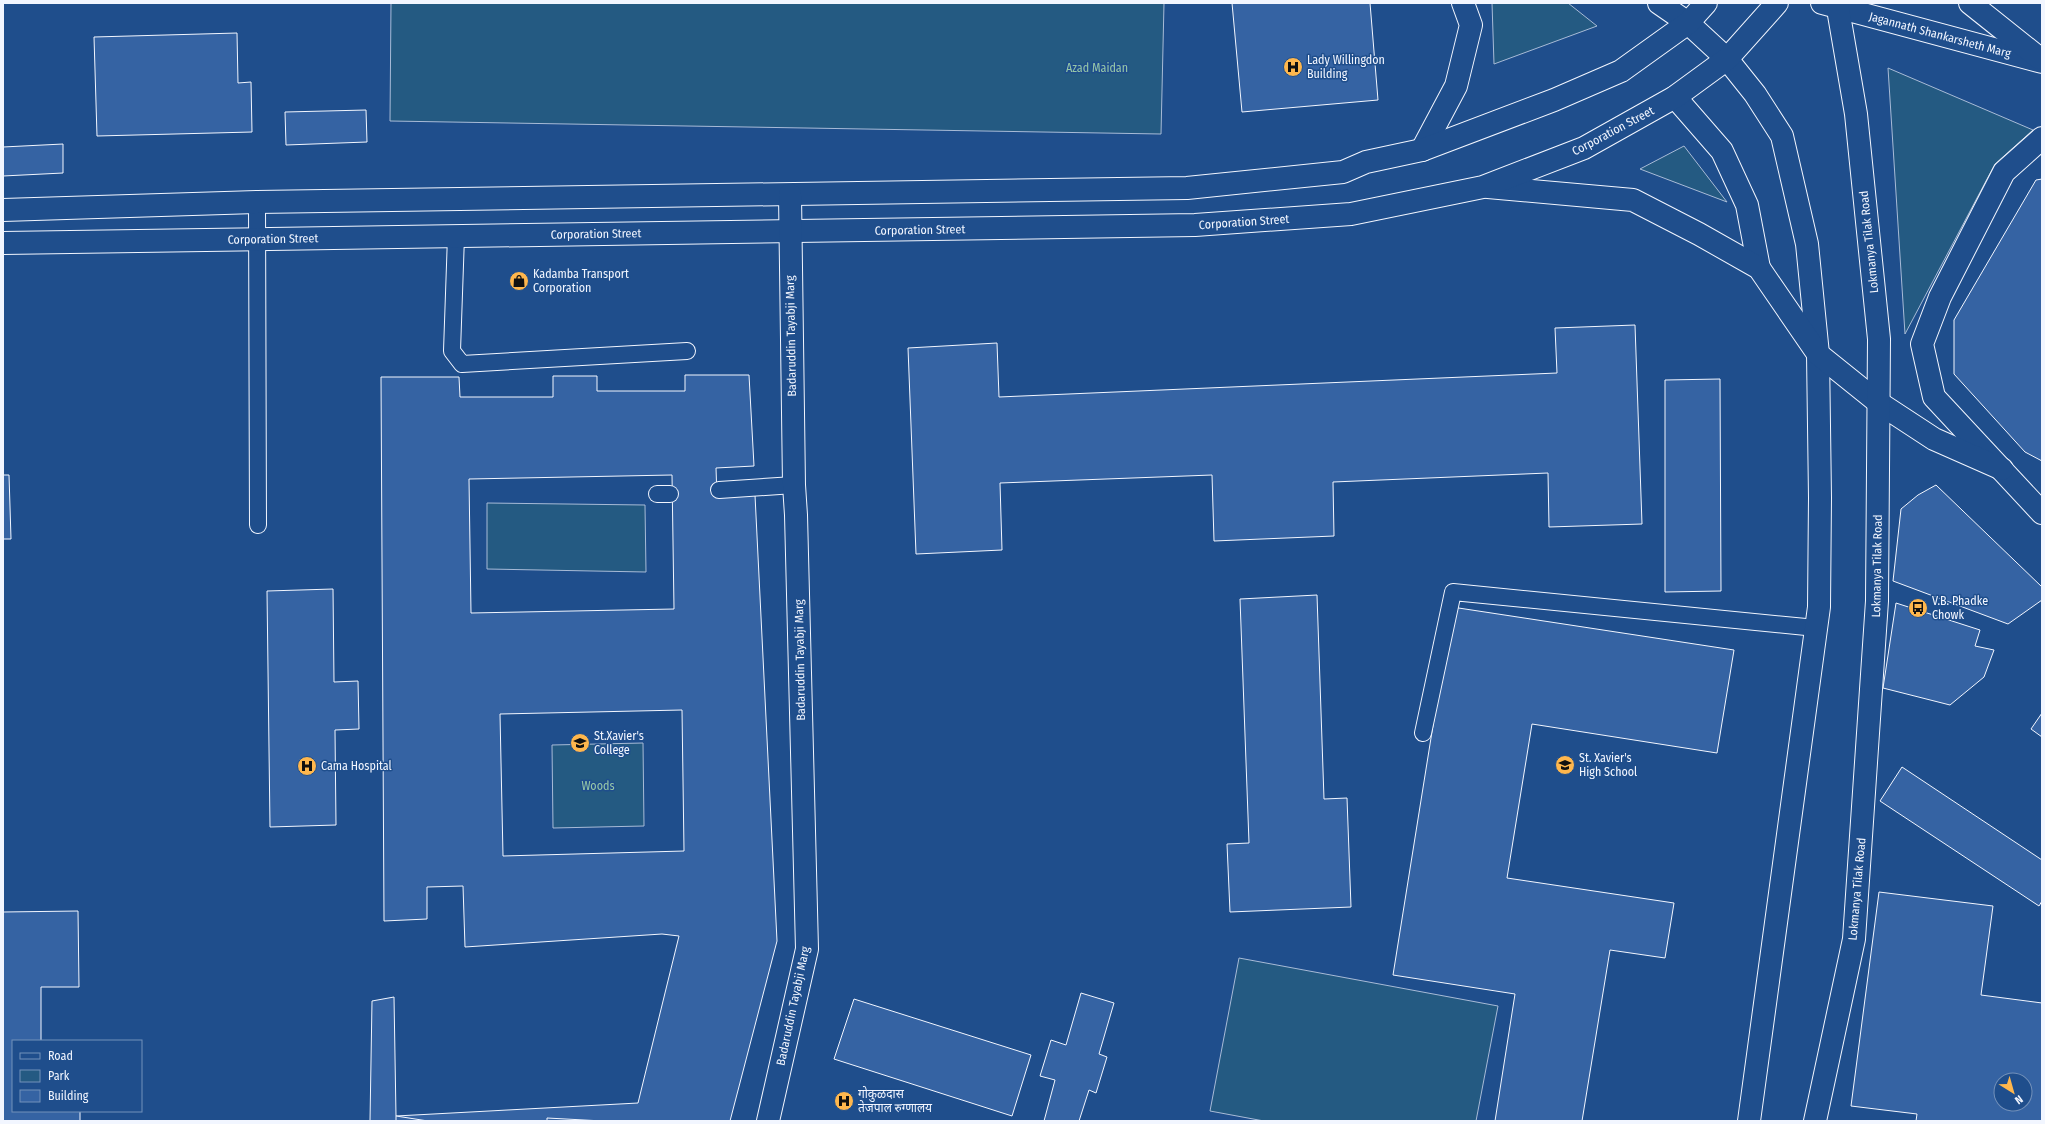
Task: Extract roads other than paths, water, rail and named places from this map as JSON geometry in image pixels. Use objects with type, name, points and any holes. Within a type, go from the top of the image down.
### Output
[{"type":"main road","points":[[1422,150],[1456,86],[1471,25],[1463,3]]},
{"type":"main road","points":[[1659,3],[1688,23],[1727,59],[1755,94],[1782,136],[1807,244],[1818,354],[1820,498],[1819,607],[1749,1121]]},
{"type":"main road","points":[[3,210],[257,202],[1187,188],[1343,172],[1366,162],[1422,150],[1554,100],[1621,71],[1688,23],[1706,3]]},
{"type":"main road","name":"Corporation Street","points":[[3,243],[1195,225],[1351,214],[1483,187],[1584,148],[1675,97],[1727,59],[1776,3]]},
{"type":"main road","points":[[1970,3],[2042,61]]},
{"type":"main road","name":"Jagannath Shankarsheth Marg","points":[[1830,6],[2042,61]]},
{"type":"main road","name":"Lokmanya Tilak Road","points":[[1815,1121],[1854,939],[1878,601],[1879,339],[1856,114],[1830,6]]},
{"type":"main road","points":[[1675,97],[1722,151],[1748,205],[1759,268],[1818,354],[1879,403],[1934,439],[2002,469]]},
{"type":"main road","points":[[2042,138],[2004,172],[1940,297],[1922,344],[1934,397],[2042,513]]},
{"type":"main road","points":[[1483,187],[1633,200],[1699,234],[1759,268]]},
{"type":"main road","name":"Badaruddin Tayabji Marg","points":[[768,1121],[807,949],[794,485],[790,195]]},
{"type":"lane","points":[[257,202],[258,525]]},
{"type":"lane","points":[[456,236],[452,352],[462,364],[687,352]]},
{"type":"lane","points":[[718,490],[794,485]]},
{"type":"lane","points":[[1423,733],[1453,592],[1816,628]]},
{"type":"place","name":"Lady Willingdon Building","points":[[1293,67]]},
{"type":"place","name":"Kadamba Transport Corporation","points":[[519,281]]},
{"type":"place","name":"V.B. Phadke Chowk","points":[[1918,608]]},
{"type":"place","name":"St.Xavier's College","points":[[580,743]]},
{"type":"place","name":"St. Xavier's High School","points":[[1565,765]]},
{"type":"place","name":"Cama Hospital","points":[[307,766]]},
{"type":"place","name":"गोकुळदास तेजपाल रुग्णालय","points":[[844,1101]]},
{"type":"park label","name":"Azad Maidan","points":[[1097,68]]},
{"type":"park label","name":"Woods","points":[[598,786]]}]
